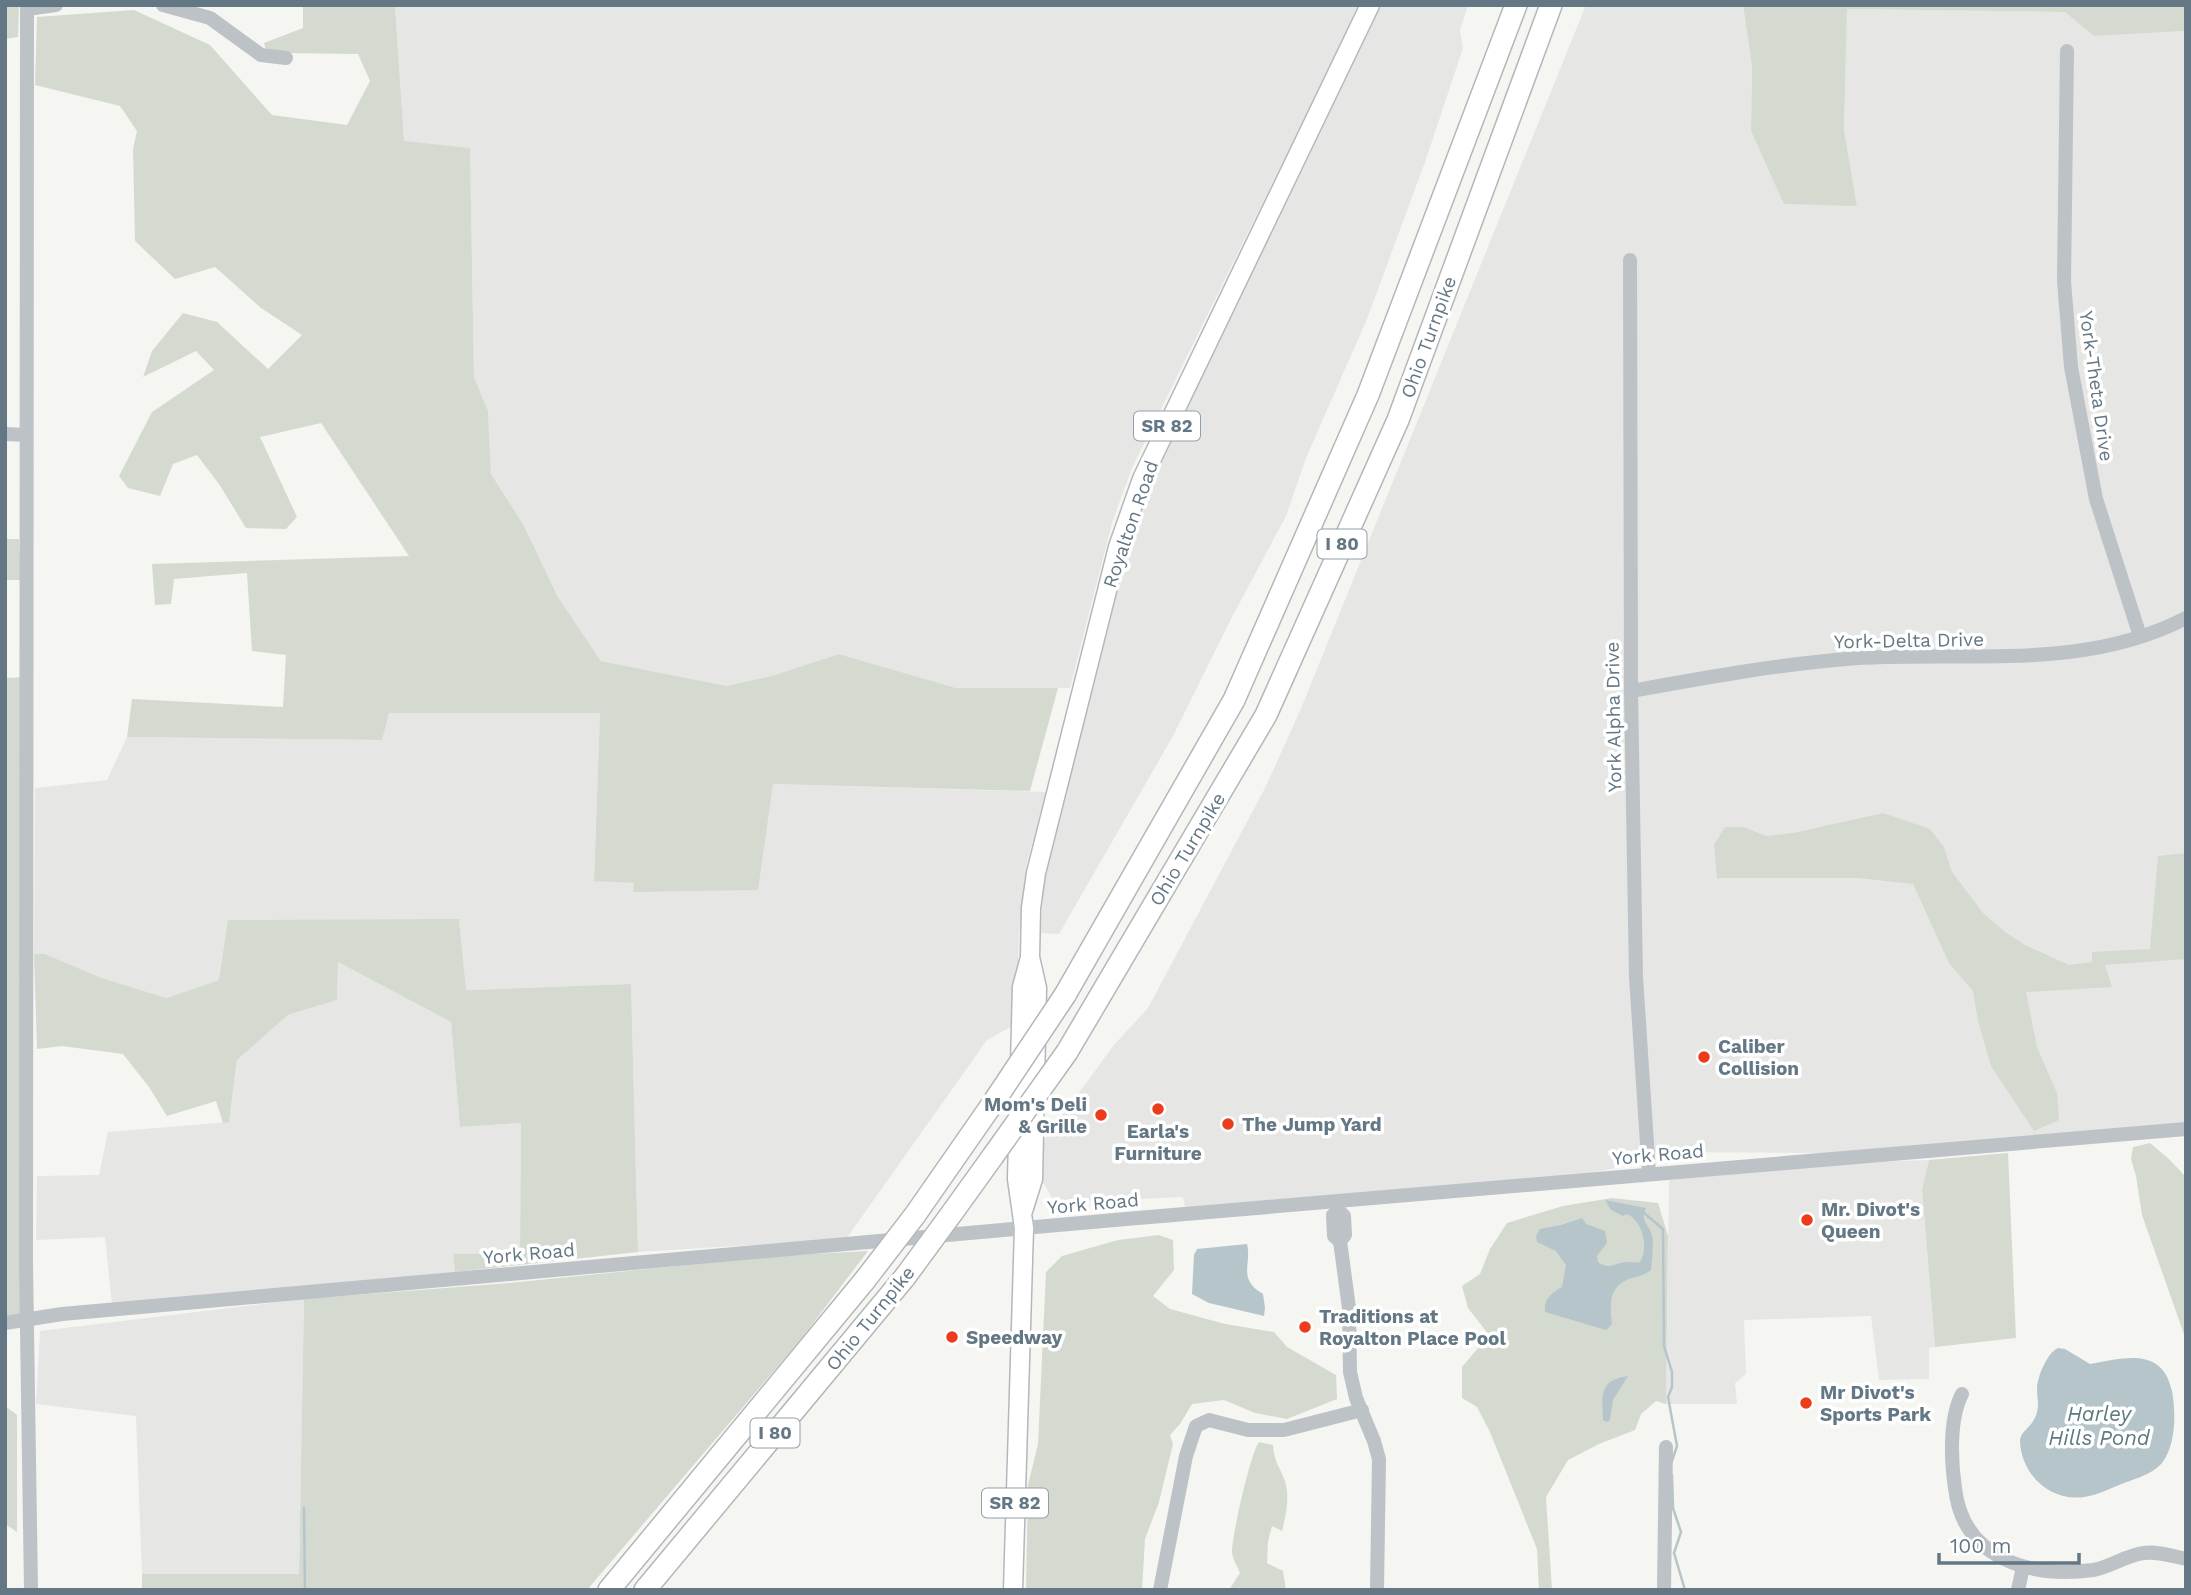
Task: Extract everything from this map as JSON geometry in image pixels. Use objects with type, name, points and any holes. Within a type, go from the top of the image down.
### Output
[{"type":"highway","name":"Ohio Turnpike","points":[[610,1590],[865,1280],[915,1215],[1065,995],[1234,700],[1368,395],[1516,5]]},
{"type":"highway","name":"Ohio Turnpike","points":[[645,1590],[905,1277],[1067,1052],[1266,715],[1398,419],[1551,5]]},
{"type":"main road","name":"Royalton Road","points":[[1013,1590],[1024,1220],[1017,1179],[1022,987],[1030,957],[1031,908],[1036,873],[1085,672],[1118,547],[1132,507],[1157,447],[1370,5]]},
{"type":"street","points":[[31,1590],[29,1318],[26,1264],[27,7],[56,5]]},
{"type":"street","points":[[163,5],[210,18],[261,55],[286,58]]},
{"type":"street","name":"York-Theta Drive","points":[[2067,51],[2064,281],[2071,367],[2096,499],[2140,636]]},
{"type":"street","name":"York Alpha Drive","points":[[1630,260],[1631,691],[1637,1005],[1649,1174]]},
{"type":"street","points":[[5,435],[26,435]]},
{"type":"street","name":"York-Delta Drive","points":[[1631,691],[1753,668],[1846,659],[2061,654],[2100,648],[2186,618]]},
{"type":"street","name":"York Road","points":[[5,1323],[29,1318],[1024,1220],[1339,1206],[1649,1174],[2186,1129]]},
{"type":"street","points":[[1339,1206],[1344,1216],[1345,1235],[1340,1241],[1349,1308],[1349,1361],[1353,1385],[1379,1459],[1377,1590]]},
{"type":"street","points":[[1962,1394],[1954,1418],[1954,1485],[1960,1510],[1969,1528],[1985,1547],[2023,1567],[2045,1570],[2092,1570],[2150,1552],[2186,1559]]},
{"type":"street","points":[[1160,1590],[1186,1456],[1196,1426],[1209,1420],[1248,1430],[1284,1430],[1362,1410]]},
{"type":"street","points":[[1664,1590],[1666,1447]]},
{"type":"street","points":[[2018,1590],[2023,1567]]},
{"type":"shaded area","points":[[5,5],[19,5],[18,37],[5,39]]},
{"type":"shaded area","points":[[303,5],[395,5],[404,141],[470,148],[474,377],[488,411],[491,474],[523,524],[558,597],[601,661],[727,686],[775,675],[839,654],[956,688],[1058,688],[1030,791],[773,784],[758,890],[633,892],[634,883],[594,881],[600,713],[389,713],[382,740],[127,737],[132,699],[283,707],[286,655],[252,651],[247,573],[174,579],[171,604],[155,605],[152,564],[409,556],[321,423],[260,437],[297,517],[286,529],[246,528],[219,484],[197,455],[173,464],[160,496],[128,488],[119,476],[152,412],[214,370],[196,351],[143,377],[152,351],[183,313],[217,322],[268,369],[302,335],[261,308],[215,267],[175,279],[135,241],[133,149],[137,131],[120,106],[35,85],[37,17],[134,10],[210,45],[272,115],[347,125],[370,81],[358,54],[281,53],[266,50],[264,43],[303,28]]},
{"type":"shaded area","points":[[395,5],[1360,5],[1132,468],[1112,523],[1070,688],[956,688],[839,654],[775,675],[727,686],[601,661],[558,597],[523,524],[491,474],[488,411],[474,377],[470,148],[404,142]]},
{"type":"shaded area","points":[[1377,5],[1468,5],[1460,30],[1463,48],[1425,162],[1367,319],[1306,458],[1286,516],[1173,736],[1059,934],[1041,933],[1043,885],[1138,499]]},
{"type":"shaded area","points":[[1586,5],[1743,5],[1752,67],[1751,131],[1785,204],[1857,205],[1844,130],[1847,9],[2066,12],[2094,36],[2186,31],[2186,1123],[1854,1153],[1639,1152],[1625,1166],[1587,1174],[1185,1207],[1183,1197],[1055,1203],[1040,1177],[1042,1143],[1114,1045],[1148,1008],[1265,788],[1300,711]]},
{"type":"shaded area","points":[[1743,5],[2186,5],[2186,31],[2094,36],[2065,12],[1847,9],[1844,130],[1857,206],[1784,204],[1751,131],[1752,67]]},
{"type":"shaded area","points":[[5,539],[19,539],[21,580],[5,580]]},
{"type":"shaded area","points":[[27,677],[29,1317],[5,1323],[5,678]]},
{"type":"shaded area","points":[[388,713],[600,713],[594,880],[634,883],[634,891],[773,784],[1046,792],[1026,866],[1019,933],[1016,1024],[987,1040],[846,1239],[638,1252],[631,984],[465,990],[459,919],[219,980],[165,998],[102,978],[45,954],[34,954],[35,788],[107,780],[127,737],[381,740]]},
{"type":"shaded area","points":[[1883,813],[1930,829],[1944,847],[1952,872],[1983,913],[2025,945],[2069,965],[2092,962],[2092,952],[2150,949],[2158,856],[2186,853],[2186,959],[2105,965],[2112,987],[2026,992],[2037,1047],[2057,1093],[2059,1120],[2034,1131],[1991,1066],[1978,1021],[1973,991],[1949,963],[1913,884],[1858,878],[1717,878],[1714,845],[1725,827],[1744,827],[1766,836],[1793,833]]},
{"type":"shaded area","points":[[459,919],[466,990],[631,984],[638,1252],[455,1272],[453,1254],[520,1253],[521,1123],[460,1127],[451,1022],[338,962],[337,1000],[288,1015],[237,1060],[229,1122],[223,1123],[216,1101],[167,1116],[149,1087],[123,1054],[62,1046],[37,1049],[34,954],[45,954],[102,978],[166,998],[219,980],[228,920]]},
{"type":"shaded area","points":[[338,962],[451,1022],[460,1127],[521,1123],[520,1253],[453,1254],[455,1272],[112,1304],[105,1237],[36,1240],[37,1176],[99,1175],[108,1132],[229,1122],[237,1060],[288,1015],[337,1000]]},
{"type":"shaded area","points":[[2150,1143],[2185,1176],[2186,1340],[2142,1215],[2131,1159],[2133,1147]]},
{"type":"shaded area","points":[[2008,1153],[2016,1338],[1935,1347],[1922,1189],[1929,1160]]},
{"type":"shaded area","points":[[1929,1160],[1922,1189],[1935,1347],[1929,1348],[1929,1379],[1879,1380],[1871,1316],[1744,1320],[1746,1374],[1735,1383],[1737,1404],[1666,1404],[1669,1180],[1866,1162]]},
{"type":"shaded area","points":[[1612,1198],[1658,1203],[1668,1236],[1666,1404],[1656,1401],[1641,1414],[1635,1430],[1568,1460],[1546,1497],[1552,1590],[1539,1590],[1537,1549],[1490,1432],[1477,1407],[1462,1398],[1462,1367],[1489,1335],[1468,1308],[1462,1286],[1480,1274],[1490,1249],[1507,1223],[1563,1206]]},
{"type":"shaded area","points":[[1159,1235],[1173,1240],[1174,1270],[1153,1296],[1170,1309],[1225,1324],[1274,1332],[1287,1347],[1336,1375],[1337,1399],[1287,1419],[1255,1413],[1224,1400],[1192,1404],[1170,1435],[1173,1444],[1159,1502],[1145,1539],[1142,1590],[1026,1590],[1028,1485],[1038,1444],[1046,1272],[1062,1256],[1118,1240]]},
{"type":"shaded area","points":[[868,1251],[801,1339],[587,1590],[142,1590],[142,1574],[299,1574],[304,1299],[509,1283],[777,1256]]},
{"type":"shaded area","points":[[304,1299],[299,1574],[142,1574],[136,1416],[36,1404],[40,1331]]},
{"type":"shaded area","points":[[5,1406],[17,1415],[17,1532],[5,1524]]},
{"type":"shaded area","points":[[1259,1442],[1273,1445],[1285,1481],[1287,1506],[1282,1531],[1272,1526],[1267,1563],[1283,1571],[1286,1590],[1229,1590],[1240,1573],[1232,1553],[1233,1545],[1247,1477]]},
{"type":"water","points":[[1605,1200],[1646,1208],[1644,1220],[1653,1242],[1651,1270],[1622,1282],[1617,1287],[1611,1304],[1612,1324],[1606,1330],[1545,1312],[1549,1297],[1562,1287],[1566,1265],[1556,1251],[1537,1242],[1536,1236],[1540,1229],[1582,1218],[1586,1224],[1605,1231],[1607,1243],[1597,1256],[1598,1262],[1610,1266],[1623,1262],[1640,1262],[1644,1250],[1641,1229],[1633,1217],[1611,1210]]},
{"type":"water","points":[[1247,1244],[1248,1277],[1250,1283],[1263,1294],[1264,1316],[1209,1303],[1192,1294],[1194,1255],[1197,1249]]},
{"type":"water","name":"Harley Hills Pond","points":[[2058,1348],[2065,1349],[2090,1364],[2140,1358],[2160,1367],[2172,1391],[2174,1419],[2167,1456],[2158,1467],[2149,1473],[2084,1497],[2060,1495],[2040,1484],[2032,1475],[2026,1465],[2020,1441],[2037,1412],[2037,1384],[2041,1372],[2050,1355]]},
{"type":"water","points":[[1628,1376],[1613,1400],[1610,1420],[1603,1420],[1604,1390],[1612,1381]]},
{"type":"waterway","points":[[1644,1213],[1663,1229],[1664,1346],[1672,1372],[1672,1387],[1668,1397],[1677,1446],[1672,1461]]},
{"type":"waterway","points":[[1672,1475],[1673,1508],[1681,1532],[1674,1553],[1685,1590]]},
{"type":"waterway","points":[[304,1508],[305,1590]]},
{"type":"place","name":"Caliber Collision","points":[[1704,1057]]},
{"type":"place","name":"Earla's Furniture","points":[[1158,1109]]},
{"type":"place","name":"Mom's Deli & Grille","points":[[1101,1115]]},
{"type":"place","name":"The Jump Yard","points":[[1228,1124]]},
{"type":"place","name":"Mr. Divot's Queen","points":[[1807,1220]]},
{"type":"place","name":"Traditions at Royalton Place Pool","points":[[1305,1327]]},
{"type":"place","name":"Speedway","points":[[952,1337]]},
{"type":"place","name":"Mr Divot's Sports Park","points":[[1806,1403]]}]
